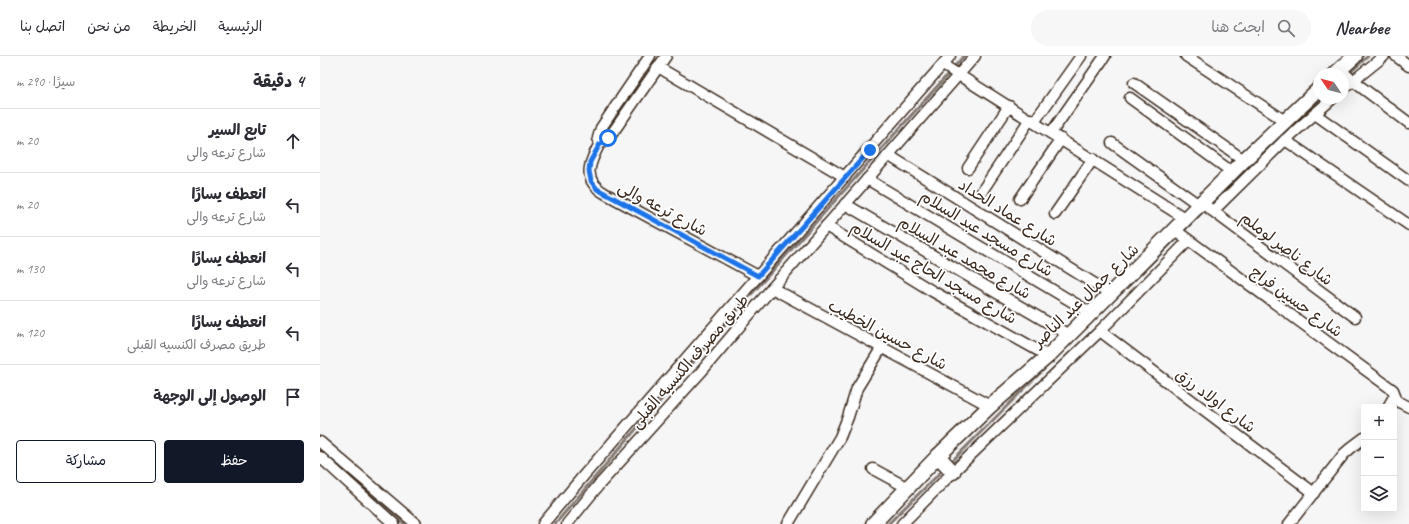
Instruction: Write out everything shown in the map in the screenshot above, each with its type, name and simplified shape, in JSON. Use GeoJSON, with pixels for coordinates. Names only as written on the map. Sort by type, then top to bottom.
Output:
{"type":"FeatureCollection","features":[{"type":"Feature","properties":{"kind":"street","name":"شارع ترعه والى"},"geometry":{"type":"LineString","coordinates":[[600,144],[598,138],[601,128],[650,56]]}},
{"type":"Feature","properties":{"kind":"street","name":"شارع ترعه والى"},"geometry":{"type":"LineString","coordinates":[[666,56],[611,135],[600,144],[590,162],[589,171],[591,181],[597,189],[758,276]]}},
{"type":"Feature","properties":{"kind":"street","name":"طريق مصرف الكنسيه القبلى"},"geometry":{"type":"LineString","coordinates":[[567,524],[598,486],[701,372],[772,288],[975,56]]}},
{"type":"Feature","properties":{"kind":"street"},"geometry":{"type":"LineString","coordinates":[[982,191],[1081,56]]}},
{"type":"Feature","properties":{"kind":"street"},"geometry":{"type":"LineString","coordinates":[[1051,133],[1105,56]]}},
{"type":"Feature","properties":{"kind":"street"},"geometry":{"type":"LineString","coordinates":[[1186,56],[1285,121]]}},
{"type":"Feature","properties":{"kind":"street"},"geometry":{"type":"LineString","coordinates":[[1348,68],[1356,56]]}},
{"type":"Feature","properties":{"kind":"street"},"geometry":{"type":"LineString","coordinates":[[1349,72],[1384,56]]}},
{"type":"Feature","properties":{"kind":"street"},"geometry":{"type":"LineString","coordinates":[[1396,56],[1409,66]]}},
{"type":"Feature","properties":{"kind":"street"},"geometry":{"type":"LineString","coordinates":[[944,60],[959,74],[1186,219]]}},
{"type":"Feature","properties":{"kind":"street","name":"طريق مصرف الكنسيه القبلى"},"geometry":{"type":"LineString","coordinates":[[543,524],[758,276],[870,150],[944,60]]}},
{"type":"Feature","properties":{"kind":"street"},"geometry":{"type":"LineString","coordinates":[[658,67],[845,178]]}},
{"type":"Feature","properties":{"kind":"street"},"geometry":{"type":"LineString","coordinates":[[1349,78],[1409,123]]}},
{"type":"Feature","properties":{"kind":"street"},"geometry":{"type":"LineString","coordinates":[[1134,83],[1244,160]]}},
{"type":"Feature","properties":{"kind":"street","name":"شارع جمال عبد الناصر"},"geometry":{"type":"LineString","coordinates":[[1205,206],[1232,172],[1313,95]]}},
{"type":"Feature","properties":{"kind":"street"},"geometry":{"type":"LineString","coordinates":[[1130,98],[1232,172]]}},
{"type":"Feature","properties":{"kind":"street","name":"شارع جمال عبد الناصر"},"geometry":{"type":"LineString","coordinates":[[873,524],[908,488],[945,464],[1100,331],[1180,235],[1186,219],[1205,206],[1326,104]]}},
{"type":"Feature","properties":{"kind":"street"},"geometry":{"type":"LineString","coordinates":[[968,168],[1009,106]]}},
{"type":"Feature","properties":{"kind":"street"},"geometry":{"type":"LineString","coordinates":[[1315,114],[1409,181]]}},
{"type":"Feature","properties":{"kind":"street"},"geometry":{"type":"LineString","coordinates":[[1020,199],[1061,139]]}},
{"type":"Feature","properties":{"kind":"street"},"geometry":{"type":"LineString","coordinates":[[1285,140],[1409,225]]}},
{"type":"Feature","properties":{"kind":"street","name":"شارع ناصر لوملم"},"geometry":{"type":"LineString","coordinates":[[1112,143],[1205,206],[1355,317]]}},
{"type":"Feature","properties":{"kind":"street","name":"شارع عماد الحداد"},"geometry":{"type":"LineString","coordinates":[[870,150],[886,157],[1111,294]]}},
{"type":"Feature","properties":{"kind":"street"},"geometry":{"type":"LineString","coordinates":[[1055,214],[1093,159]]}},
{"type":"Feature","properties":{"kind":"street","name":"شارع مسجد عبد السلام"},"geometry":{"type":"LineString","coordinates":[[867,179],[1092,313]]}},
{"type":"Feature","properties":{"kind":"street","name":"شارع محمد عبد السلام"},"geometry":{"type":"LineString","coordinates":[[846,204],[1069,335]]}},
{"type":"Feature","properties":{"kind":"street","name":"شارع مسجد الحاج عبد السلام"},"geometry":{"type":"LineString","coordinates":[[826,226],[932,291],[1048,356]]}},
{"type":"Feature","properties":{"kind":"street","name":"شارع جمال عبد الناصر"},"geometry":{"type":"LineString","coordinates":[[902,524],[945,464],[990,406],[1048,356],[1111,294],[1180,235]]}},
{"type":"Feature","properties":{"kind":"street","name":"شارع حسين فراج"},"geometry":{"type":"LineString","coordinates":[[1180,235],[1393,390],[1395,395],[1391,403]]}},
{"type":"Feature","properties":{"kind":"street","name":"شارع حسين الخطيب"},"geometry":{"type":"LineString","coordinates":[[772,288],[990,406]]}},
{"type":"Feature","properties":{"kind":"street","name":"شارع اولاد رزق"},"geometry":{"type":"LineString","coordinates":[[1100,331],[1314,493]]}},
{"type":"Feature","properties":{"kind":"street"},"geometry":{"type":"LineString","coordinates":[[788,524],[840,437],[857,388],[882,347]]}},
{"type":"Feature","properties":{"kind":"street"},"geometry":{"type":"LineString","coordinates":[[1391,403],[1409,407]]}},
{"type":"Feature","properties":{"kind":"street"},"geometry":{"type":"LineString","coordinates":[[1289,524],[1344,454],[1361,440]]}},
{"type":"Feature","properties":{"kind":"street"},"geometry":{"type":"LineString","coordinates":[[320,442],[416,524]]}},
{"type":"Feature","properties":{"kind":"street"},"geometry":{"type":"LineString","coordinates":[[320,457],[394,524]]}},
{"type":"Feature","properties":{"kind":"street"},"geometry":{"type":"LineString","coordinates":[[873,469],[908,488]]}},
{"type":"Feature","properties":{"kind":"waterway"},"geometry":{"type":"LineString","coordinates":[[953,68],[964,56]]}},
{"type":"Feature","properties":{"kind":"waterway"},"geometry":{"type":"LineString","coordinates":[[1349,73],[1368,56]]}},
{"type":"Feature","properties":{"kind":"waterway"},"geometry":{"type":"LineString","coordinates":[[555,524],[748,298],[950,72]]}},
{"type":"Feature","properties":{"kind":"waterway"},"geometry":{"type":"LineString","coordinates":[[1119,295],[1247,168],[1316,104]]}},
{"type":"Feature","properties":{"kind":"waterway"},"geometry":{"type":"LineString","coordinates":[[949,464],[1051,362]]}},
{"type":"Feature","properties":{"kind":"waterway"},"geometry":{"type":"LineString","coordinates":[[320,450],[404,524]]}},
{"type":"Feature","properties":{"kind":"waterway"},"geometry":{"type":"LineString","coordinates":[[888,524],[944,469]]}},
{"type":"Feature","properties":{"kind":"route"},"geometry":{"type":"LineString","coordinates":[[608,138],[600,144],[590,162],[589,171],[591,181],[597,189],[758,276],[870,150]]}}]}
